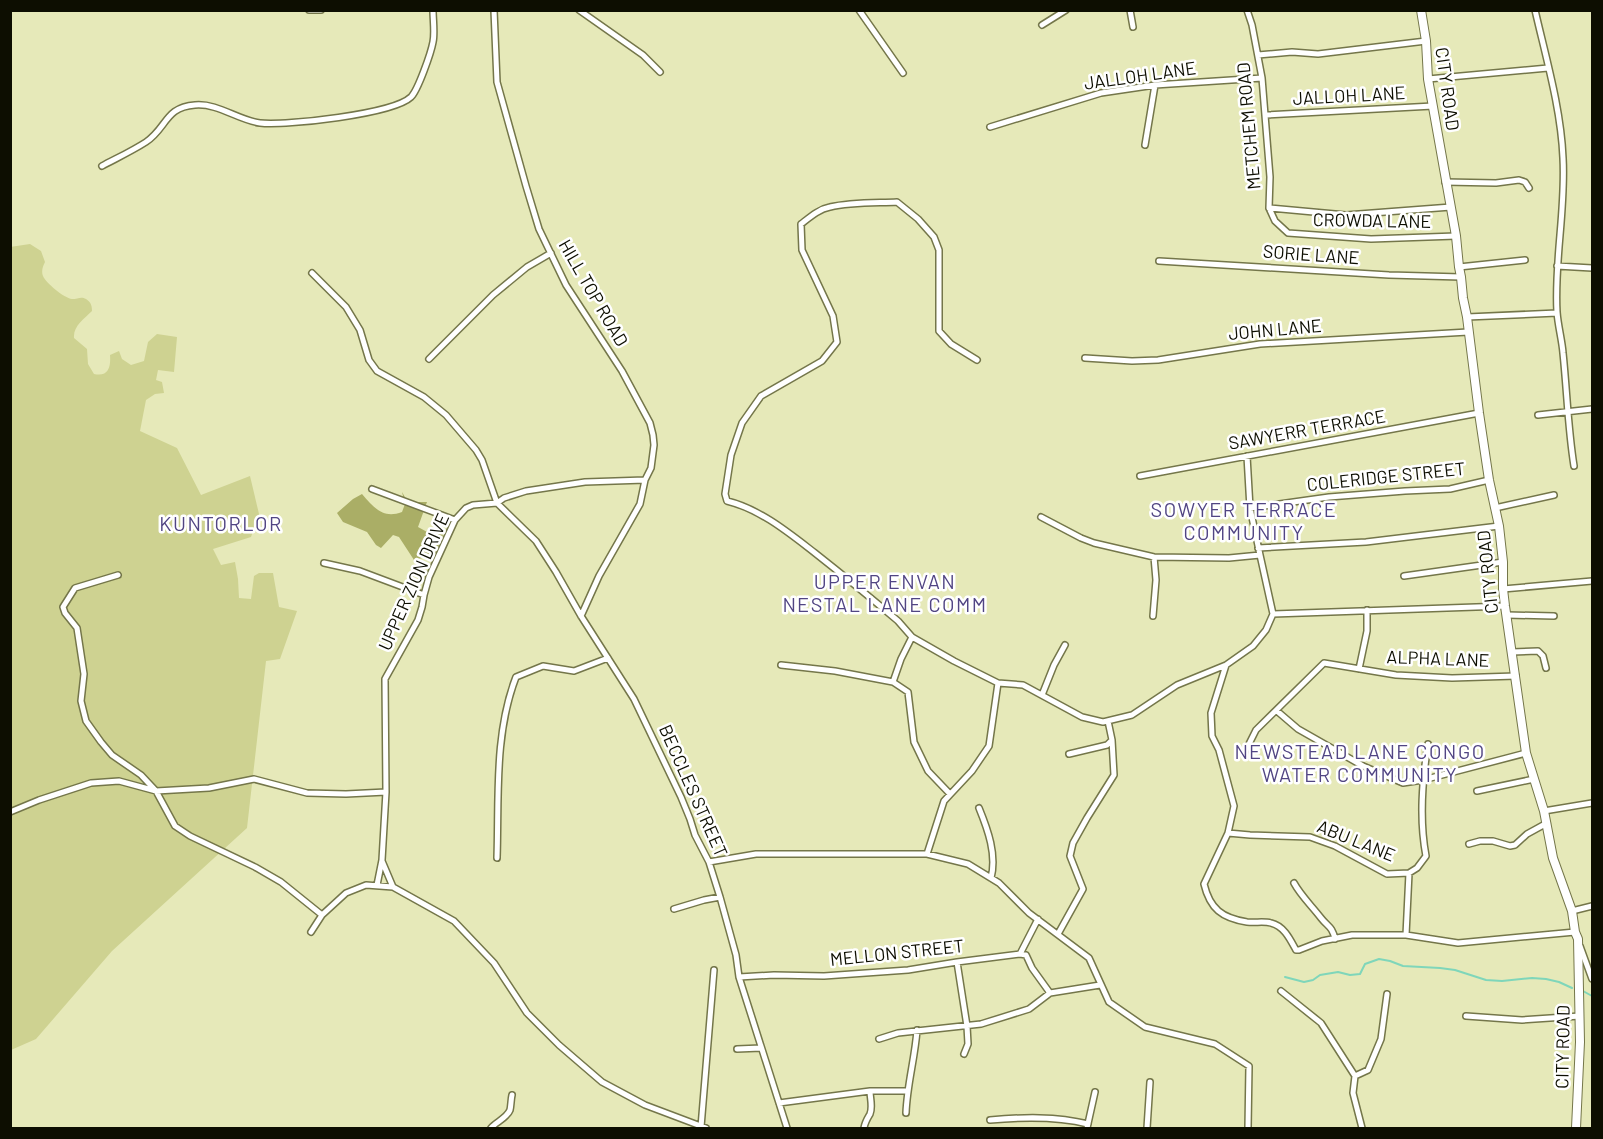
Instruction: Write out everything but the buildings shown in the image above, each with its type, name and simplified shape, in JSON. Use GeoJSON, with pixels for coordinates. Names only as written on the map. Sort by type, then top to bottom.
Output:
{"type":"FeatureCollection","features":[{"type":"Feature","properties":{"kind":"main road","name":"CITY ROAD"},"geometry":{"type":"LineString","coordinates":[[1421,10],[1428,79],[1456,236],[1479,413],[1489,480],[1499,526],[1505,606],[1527,753],[1544,811],[1553,858],[1572,912],[1576,935],[1580,1016],[1576,1128]]}},
{"type":"Feature","properties":{"kind":"street"},"geometry":{"type":"LineString","coordinates":[[309,10],[321,10]]}},
{"type":"Feature","properties":{"kind":"street"},"geometry":{"type":"LineString","coordinates":[[102,166],[147,141],[167,117],[184,107],[208,106],[250,121],[277,124],[377,111],[404,102],[416,91],[434,41],[433,10]]}},
{"type":"Feature","properties":{"kind":"street","name":"HILL TOP ROAD"},"geometry":{"type":"LineString","coordinates":[[494,10],[497,82],[539,230],[566,285],[622,371],[650,423],[654,445],[651,468],[645,480],[640,504],[599,576],[580,616]]}},
{"type":"Feature","properties":{"kind":"street"},"geometry":{"type":"LineString","coordinates":[[579,10],[643,55],[660,72]]}},
{"type":"Feature","properties":{"kind":"street"},"geometry":{"type":"LineString","coordinates":[[859,10],[903,73]]}},
{"type":"Feature","properties":{"kind":"street"},"geometry":{"type":"LineString","coordinates":[[1042,25],[1066,10]]}},
{"type":"Feature","properties":{"kind":"street"},"geometry":{"type":"LineString","coordinates":[[1130,10],[1133,27]]}},
{"type":"Feature","properties":{"kind":"street","name":"METCHEM ROAD"},"geometry":{"type":"LineString","coordinates":[[1247,10],[1262,78],[1270,177],[1269,207],[1275,221],[1288,233]]}},
{"type":"Feature","properties":{"kind":"street"},"geometry":{"type":"LineString","coordinates":[[1535,10],[1556,106],[1563,157],[1563,194],[1557,266],[1557,313],[1574,466]]}},
{"type":"Feature","properties":{"kind":"street"},"geometry":{"type":"LineString","coordinates":[[1258,55],[1292,52],[1318,54],[1425,41]]}},
{"type":"Feature","properties":{"kind":"street"},"geometry":{"type":"LineString","coordinates":[[1428,79],[1548,68]]}},
{"type":"Feature","properties":{"kind":"street","name":"JALLOH LANE"},"geometry":{"type":"LineString","coordinates":[[990,127],[1101,93],[1155,85],[1262,78]]}},
{"type":"Feature","properties":{"kind":"street"},"geometry":{"type":"LineString","coordinates":[[1145,145],[1155,85]]}},
{"type":"Feature","properties":{"kind":"street","name":"JALLOH LANE"},"geometry":{"type":"LineString","coordinates":[[1266,115],[1433,106]]}},
{"type":"Feature","properties":{"kind":"street"},"geometry":{"type":"LineString","coordinates":[[1445,182],[1496,183],[1519,180],[1525,182],[1529,188]]}},
{"type":"Feature","properties":{"kind":"street"},"geometry":{"type":"LineString","coordinates":[[977,360],[951,344],[939,331],[939,250],[933,237],[918,219],[897,202],[829,207],[817,213],[801,224],[802,250],[833,316],[837,342],[822,361],[761,396],[742,423],[731,455],[724,494],[727,501],[740,504],[768,519],[798,540],[898,621],[912,637],[998,683],[1023,685],[1082,717],[1103,722],[1131,715],[1177,685],[1226,665],[1253,646],[1266,630],[1273,614],[1250,508],[1247,456]]}},
{"type":"Feature","properties":{"kind":"street"},"geometry":{"type":"LineString","coordinates":[[1269,207],[1346,215],[1451,207]]}},
{"type":"Feature","properties":{"kind":"street","name":"CROWDA LANE"},"geometry":{"type":"LineString","coordinates":[[1288,233],[1371,239],[1456,236]]}},
{"type":"Feature","properties":{"kind":"street"},"geometry":{"type":"LineString","coordinates":[[429,359],[493,295],[527,267],[551,253]]}},
{"type":"Feature","properties":{"kind":"street"},"geometry":{"type":"LineString","coordinates":[[1459,267],[1525,260]]}},
{"type":"Feature","properties":{"kind":"street","name":"SORIE LANE"},"geometry":{"type":"LineString","coordinates":[[1159,261],[1461,278]]}},
{"type":"Feature","properties":{"kind":"street"},"geometry":{"type":"LineString","coordinates":[[1557,266],[1593,268]]}},
{"type":"Feature","properties":{"kind":"street"},"geometry":{"type":"LineString","coordinates":[[312,273],[346,307],[360,330],[369,360],[377,371],[424,397],[446,415],[476,450],[482,460],[497,503]]}},
{"type":"Feature","properties":{"kind":"street"},"geometry":{"type":"LineString","coordinates":[[1467,317],[1557,313]]}},
{"type":"Feature","properties":{"kind":"street","name":"JOHN LANE"},"geometry":{"type":"LineString","coordinates":[[1085,358],[1158,360],[1260,344],[1468,332]]}},
{"type":"Feature","properties":{"kind":"street"},"geometry":{"type":"LineString","coordinates":[[1538,415],[1593,409]]}},
{"type":"Feature","properties":{"kind":"street","name":"SAWYERR TERRACE"},"geometry":{"type":"LineString","coordinates":[[1140,476],[1479,413]]}},
{"type":"Feature","properties":{"kind":"street","name":"UPPER ZION DRIVE"},"geometry":{"type":"LineString","coordinates":[[377,885],[382,860],[386,792],[385,679],[418,620],[429,577],[455,520],[466,508],[473,505],[497,503],[504,498],[526,491],[585,482],[645,480]]}},
{"type":"Feature","properties":{"kind":"street","name":"COLERIDGE STREET"},"geometry":{"type":"LineString","coordinates":[[1250,508],[1329,497],[1450,489],[1489,480]]}},
{"type":"Feature","properties":{"kind":"street"},"geometry":{"type":"LineString","coordinates":[[372,489],[455,520]]}},
{"type":"Feature","properties":{"kind":"street"},"geometry":{"type":"LineString","coordinates":[[1495,508],[1554,495]]}},
{"type":"Feature","properties":{"kind":"street","name":"BECCLES STREET"},"geometry":{"type":"LineString","coordinates":[[497,503],[536,541],[556,572],[580,616],[634,699],[681,797],[694,835],[709,862],[736,955],[739,977],[787,1128]]}},
{"type":"Feature","properties":{"kind":"street"},"geometry":{"type":"LineString","coordinates":[[1041,517],[1088,541],[1154,557],[1229,558],[1260,555]]}},
{"type":"Feature","properties":{"kind":"street"},"geometry":{"type":"LineString","coordinates":[[1258,548],[1366,542],[1499,526]]}},
{"type":"Feature","properties":{"kind":"street"},"geometry":{"type":"LineString","coordinates":[[1153,616],[1156,580],[1154,557]]}},
{"type":"Feature","properties":{"kind":"street"},"geometry":{"type":"LineString","coordinates":[[1404,576],[1503,562]]}},
{"type":"Feature","properties":{"kind":"street"},"geometry":{"type":"LineString","coordinates":[[324,563],[360,571],[424,595]]}},
{"type":"Feature","properties":{"kind":"street"},"geometry":{"type":"LineString","coordinates":[[118,575],[75,588],[63,607],[76,628],[84,674],[81,701],[86,721],[112,755],[141,775],[156,790],[175,826],[190,836],[281,882],[322,915]]}},
{"type":"Feature","properties":{"kind":"street"},"geometry":{"type":"LineString","coordinates":[[1503,589],[1593,581]]}},
{"type":"Feature","properties":{"kind":"street"},"geometry":{"type":"LineString","coordinates":[[1273,614],[1505,606]]}},
{"type":"Feature","properties":{"kind":"street"},"geometry":{"type":"LineString","coordinates":[[1359,669],[1367,632],[1367,610]]}},
{"type":"Feature","properties":{"kind":"street"},"geometry":{"type":"LineString","coordinates":[[1507,615],[1554,616]]}},
{"type":"Feature","properties":{"kind":"street"},"geometry":{"type":"LineString","coordinates":[[893,682],[912,637]]}},
{"type":"Feature","properties":{"kind":"street"},"geometry":{"type":"LineString","coordinates":[[1042,695],[1065,645]]}},
{"type":"Feature","properties":{"kind":"street"},"geometry":{"type":"LineString","coordinates":[[1512,652],[1538,651],[1543,656],[1546,668]]}},
{"type":"Feature","properties":{"kind":"street"},"geometry":{"type":"LineString","coordinates":[[497,858],[501,735],[516,677],[543,666],[574,671],[608,658]]}},
{"type":"Feature","properties":{"kind":"street","name":"ALPHA LANE"},"geometry":{"type":"LineString","coordinates":[[1277,711],[1324,663],[1396,675],[1452,678],[1516,676]]}},
{"type":"Feature","properties":{"kind":"street"},"geometry":{"type":"LineString","coordinates":[[781,665],[835,671],[893,682],[908,692],[914,742],[928,771],[950,794]]}},
{"type":"Feature","properties":{"kind":"street"},"geometry":{"type":"LineString","coordinates":[[1226,665],[1211,713],[1212,736],[1219,750],[1234,806],[1228,833],[1204,884],[1210,904],[1220,914],[1246,922],[1272,923],[1285,931],[1296,950],[1322,941],[1352,935],[1406,935],[1458,943],[1576,935],[1593,979]]}},
{"type":"Feature","properties":{"kind":"street"},"geometry":{"type":"LineString","coordinates":[[927,854],[944,801],[972,771],[989,746],[998,683]]}},
{"type":"Feature","properties":{"kind":"street"},"geometry":{"type":"LineString","coordinates":[[1244,754],[1256,730],[1277,711],[1298,729],[1363,766],[1403,783],[1527,753]]}},
{"type":"Feature","properties":{"kind":"street"},"geometry":{"type":"LineString","coordinates":[[1058,934],[1083,889],[1070,855],[1073,843],[1114,775],[1112,740],[1108,721]]}},
{"type":"Feature","properties":{"kind":"street"},"geometry":{"type":"LineString","coordinates":[[1069,754],[1107,744],[1112,740]]}},
{"type":"Feature","properties":{"kind":"street","name":"ABU LANE"},"geometry":{"type":"LineString","coordinates":[[1228,833],[1310,837],[1335,846],[1387,874],[1409,873],[1417,868],[1426,856],[1423,836],[1422,780],[1428,744]]}},
{"type":"Feature","properties":{"kind":"street"},"geometry":{"type":"LineString","coordinates":[[10,812],[91,783],[119,781],[156,790],[209,788],[254,779],[307,793],[386,792]]}},
{"type":"Feature","properties":{"kind":"street"},"geometry":{"type":"LineString","coordinates":[[1477,790],[1534,779]]}},
{"type":"Feature","properties":{"kind":"street"},"geometry":{"type":"LineString","coordinates":[[1544,811],[1593,803]]}},
{"type":"Feature","properties":{"kind":"street"},"geometry":{"type":"LineString","coordinates":[[979,808],[991,848],[994,868],[991,878]]}},
{"type":"Feature","properties":{"kind":"street"},"geometry":{"type":"LineString","coordinates":[[1469,844],[1493,841],[1510,846],[1515,845],[1527,834],[1546,823]]}},
{"type":"Feature","properties":{"kind":"street"},"geometry":{"type":"LineString","coordinates":[[709,862],[756,854],[927,854],[968,864],[999,883],[1029,913],[1089,958],[1109,1002],[1145,1027],[1215,1044],[1249,1066],[1248,1128]]}},
{"type":"Feature","properties":{"kind":"street"},"geometry":{"type":"LineString","coordinates":[[382,860],[393,887]]}},
{"type":"Feature","properties":{"kind":"street"},"geometry":{"type":"LineString","coordinates":[[1406,935],[1409,873]]}},
{"type":"Feature","properties":{"kind":"street"},"geometry":{"type":"LineString","coordinates":[[1294,883],[1299,894],[1329,925],[1335,939]]}},
{"type":"Feature","properties":{"kind":"street"},"geometry":{"type":"LineString","coordinates":[[311,932],[322,915],[346,893],[366,885],[393,887],[454,921],[494,963],[527,1013],[559,1045],[602,1082],[645,1106],[704,1128],[714,970]]}},
{"type":"Feature","properties":{"kind":"street"},"geometry":{"type":"LineString","coordinates":[[674,909],[720,897]]}},
{"type":"Feature","properties":{"kind":"street"},"geometry":{"type":"LineString","coordinates":[[1572,912],[1593,906]]}},
{"type":"Feature","properties":{"kind":"street"},"geometry":{"type":"LineString","coordinates":[[1038,919],[1020,954],[1026,955],[1032,969],[1050,993]]}},
{"type":"Feature","properties":{"kind":"street","name":"MELLON STREET"},"geometry":{"type":"LineString","coordinates":[[739,977],[824,976],[908,970],[1020,954]]}},
{"type":"Feature","properties":{"kind":"street"},"geometry":{"type":"LineString","coordinates":[[957,962],[967,1026],[968,1044],[964,1054]]}},
{"type":"Feature","properties":{"kind":"street"},"geometry":{"type":"LineString","coordinates":[[879,1039],[917,1030],[981,1024],[1029,1009],[1050,993],[1100,985]]}},
{"type":"Feature","properties":{"kind":"street"},"geometry":{"type":"LineString","coordinates":[[1281,990],[1321,1023],[1355,1076],[1353,1093],[1362,1128]]}},
{"type":"Feature","properties":{"kind":"street"},"geometry":{"type":"LineString","coordinates":[[1355,1076],[1368,1070],[1381,1039],[1387,994]]}},
{"type":"Feature","properties":{"kind":"street"},"geometry":{"type":"LineString","coordinates":[[1466,1016],[1522,1020],[1580,1016]]}},
{"type":"Feature","properties":{"kind":"street"},"geometry":{"type":"LineString","coordinates":[[906,1113],[906,1091],[916,1051],[917,1030]]}},
{"type":"Feature","properties":{"kind":"street"},"geometry":{"type":"LineString","coordinates":[[737,1049],[761,1048]]}},
{"type":"Feature","properties":{"kind":"street"},"geometry":{"type":"LineString","coordinates":[[1147,1128],[1150,1082]]}},
{"type":"Feature","properties":{"kind":"street"},"geometry":{"type":"LineString","coordinates":[[779,1103],[870,1091],[906,1091]]}},
{"type":"Feature","properties":{"kind":"street"},"geometry":{"type":"LineString","coordinates":[[864,1128],[871,1107],[870,1091]]}},
{"type":"Feature","properties":{"kind":"street"},"geometry":{"type":"LineString","coordinates":[[990,1120],[1026,1117],[1078,1122],[1087,1126],[1095,1092]]}},
{"type":"Feature","properties":{"kind":"street"},"geometry":{"type":"LineString","coordinates":[[491,1128],[506,1116],[512,1095]]}},
{"type":"Feature","properties":{"kind":"green space"},"geometry":{"type":"Polygon","coordinates":[[[30,244],[41,251],[45,262],[42,274],[51,286],[69,298],[84,298],[91,304],[92,311],[77,326],[74,338],[87,349],[88,364],[94,374],[99,375],[108,371],[110,355],[119,351],[122,359],[131,365],[144,361],[148,342],[157,334],[177,337],[174,372],[158,370],[156,380],[162,382],[164,393],[155,394],[146,400],[140,431],[177,448],[201,495],[250,476],[259,514],[251,537],[213,549],[221,565],[235,562],[239,598],[251,599],[254,576],[259,573],[273,573],[279,607],[297,611],[280,659],[266,661],[247,828],[112,951],[36,1039],[11,1050],[10,247],[30,244]]]}},
{"type":"Feature","properties":{"kind":"green space"},"geometry":{"type":"Polygon","coordinates":[[[402,492],[406,499],[427,502],[418,527],[429,533],[441,527],[443,535],[435,555],[414,560],[399,537],[393,535],[381,548],[367,532],[343,522],[337,513],[362,494],[379,511],[389,514],[402,512],[405,504],[402,492]]]}},
{"type":"Feature","properties":{"kind":"waterway"},"geometry":{"type":"LineString","coordinates":[[1285,977],[1304,982],[1320,975],[1338,972],[1350,975],[1360,974],[1365,964],[1379,959],[1403,966],[1455,970],[1486,980],[1546,979],[1572,988]]}},
{"type":"Feature","properties":{"kind":"waterway"},"geometry":{"type":"LineString","coordinates":[[1583,991],[1592,996]]}},
{"type":"Feature","properties":{"kind":"district","name":"SOWYER TERRACE COMMUNITY"},"geometry":{"type":"Point","coordinates":[1244,522]}},
{"type":"Feature","properties":{"kind":"district","name":"KUNTORLOR"},"geometry":{"type":"Point","coordinates":[221,524]}},
{"type":"Feature","properties":{"kind":"district","name":"UPPER ENVAN NESTAL LANE COMM"},"geometry":{"type":"Point","coordinates":[885,594]}},
{"type":"Feature","properties":{"kind":"district","name":"NEWSTEAD LANE CONGO WATER COMMUNITY"},"geometry":{"type":"Point","coordinates":[1360,764]}}]}
